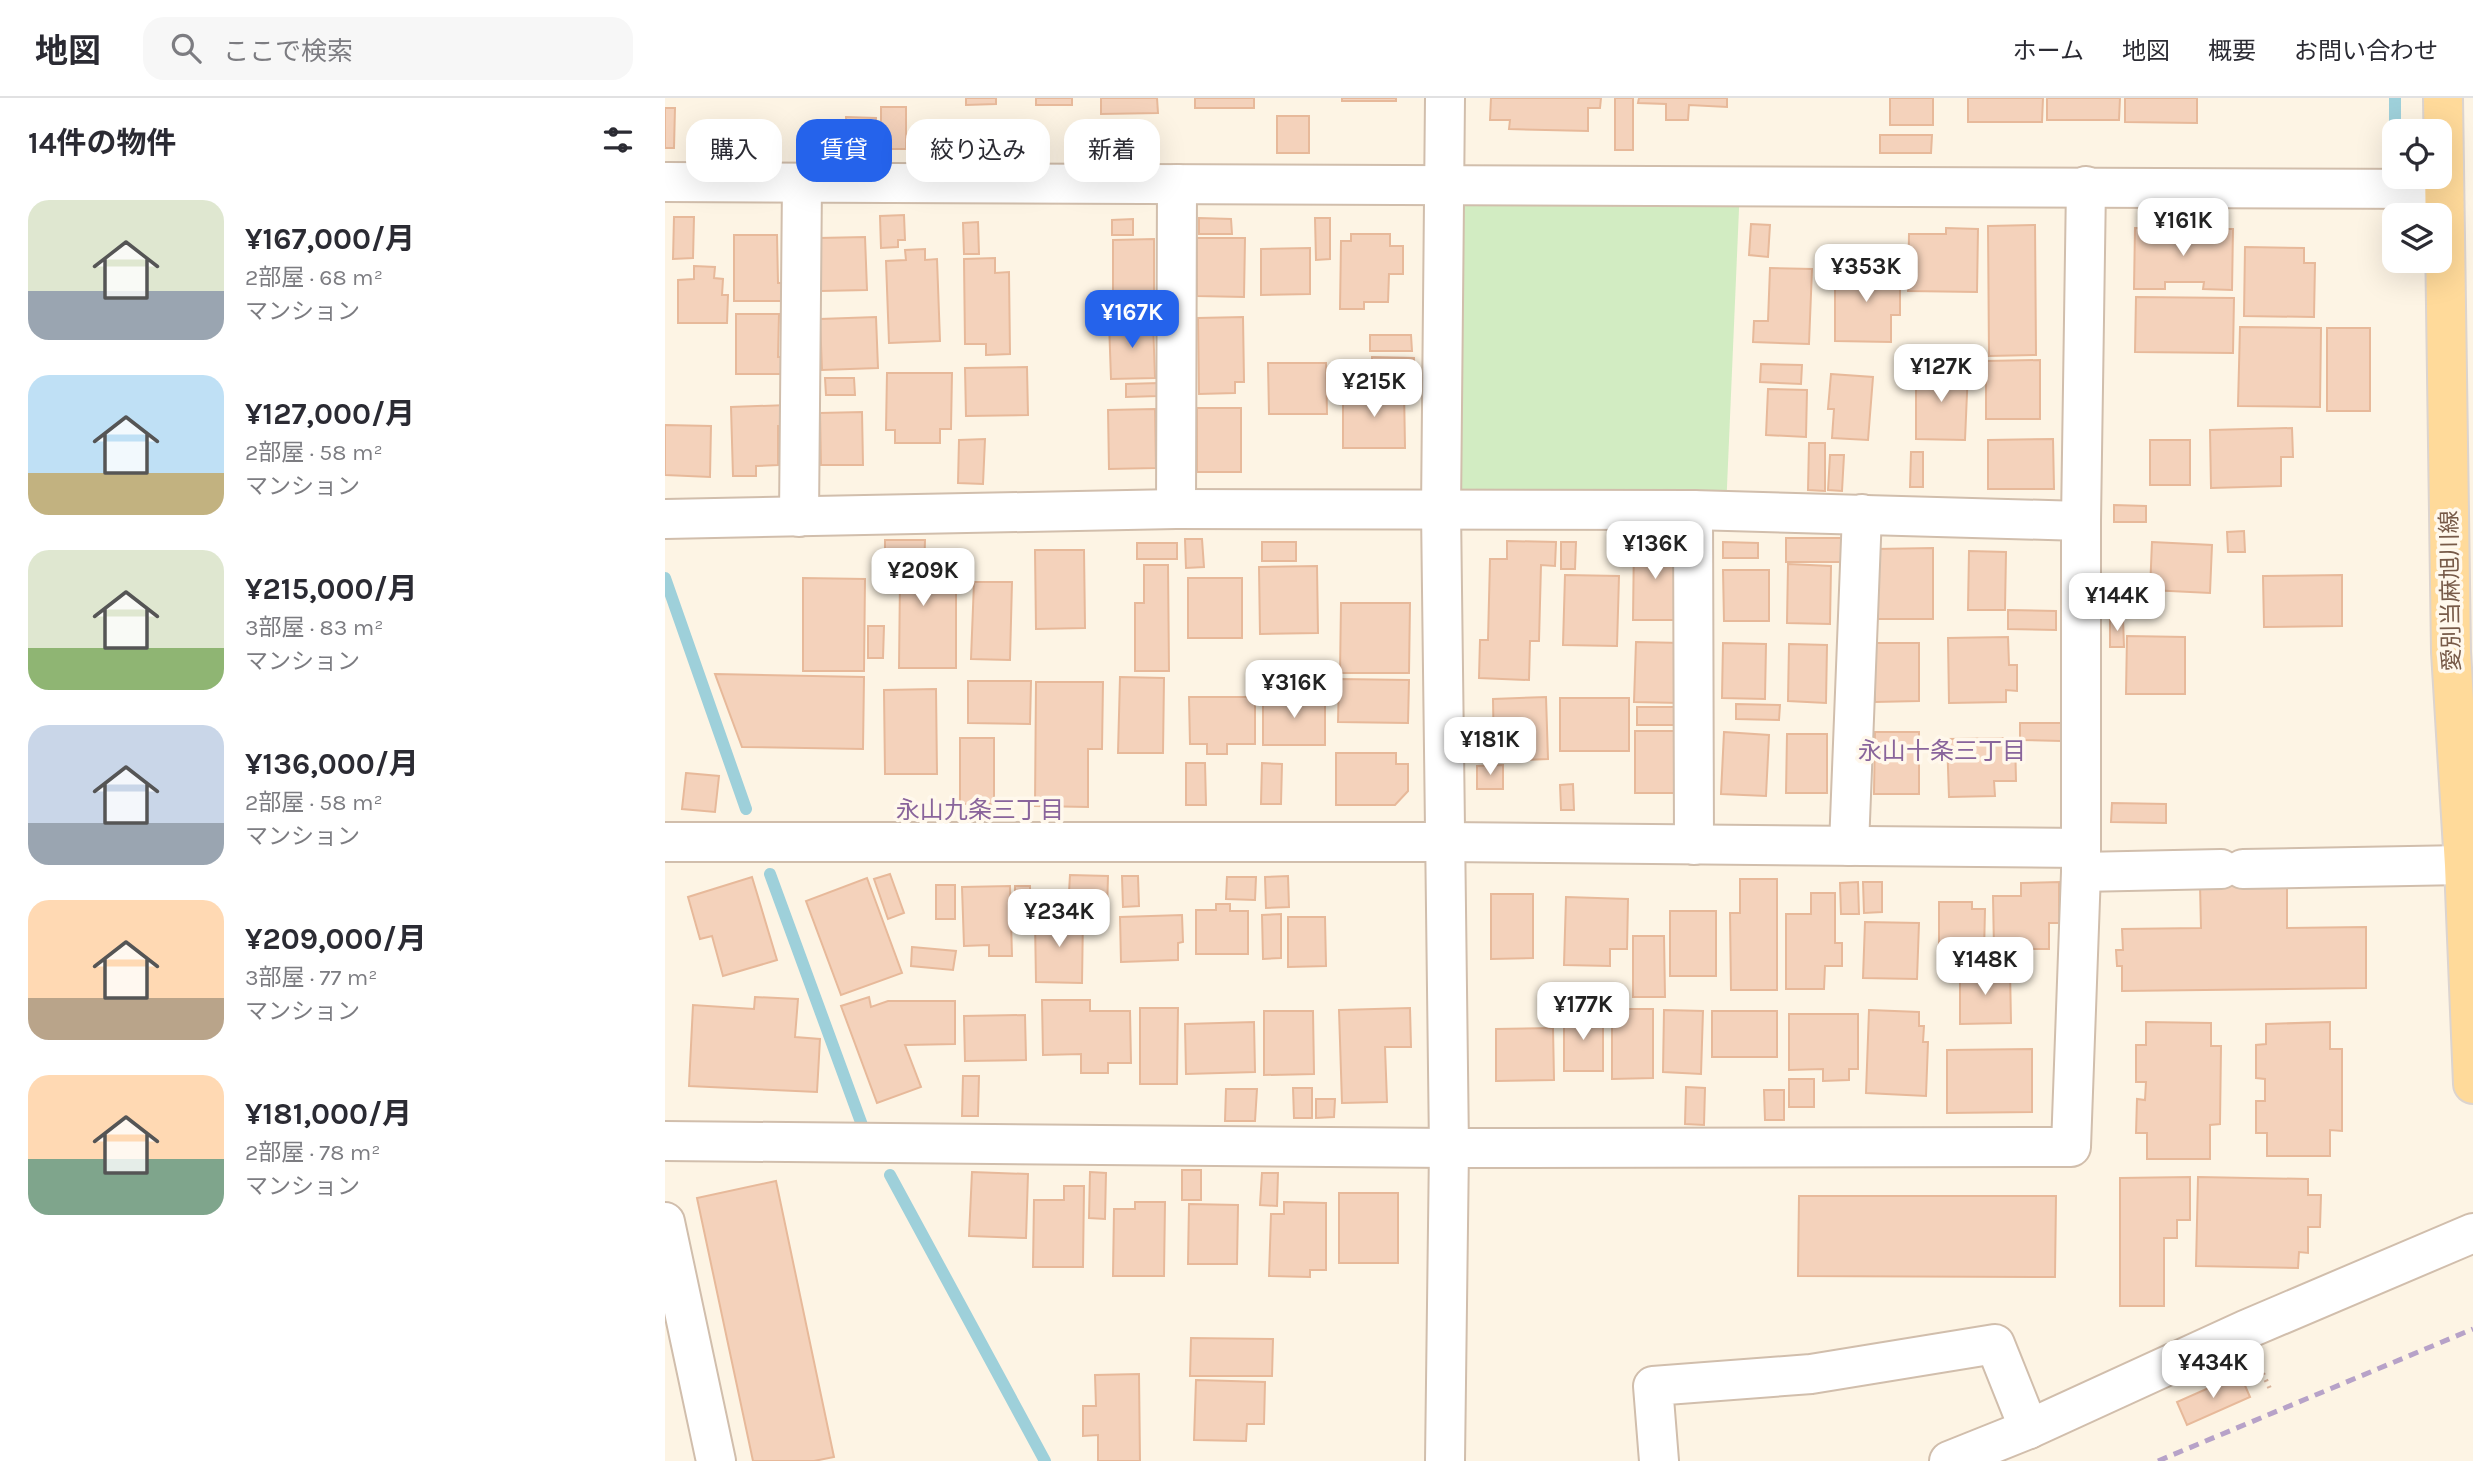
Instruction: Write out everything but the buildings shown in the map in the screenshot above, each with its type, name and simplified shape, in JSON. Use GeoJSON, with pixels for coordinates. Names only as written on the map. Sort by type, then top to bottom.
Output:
{"type":"FeatureCollection","features":[{"type":"Feature","properties":{"kind":"main road","name":"愛別当麻旭川線"},"geometry":{"type":"LineString","coordinates":[[2442,98],[2442,119]]}},
{"type":"Feature","properties":{"kind":"main road","name":"愛別当麻旭川線"},"geometry":{"type":"LineString","coordinates":[[2443,189],[2462,653],[2464,865],[2473,1084]]}},
{"type":"Feature","properties":{"kind":"street"},"geometry":{"type":"LineString","coordinates":[[1445,98],[1441,510],[1449,1148],[1445,1461]]}},
{"type":"Feature","properties":{"kind":"street"},"geometry":{"type":"LineString","coordinates":[[665,182],[796,182]]}},
{"type":"Feature","properties":{"kind":"street"},"geometry":{"type":"LineString","coordinates":[[799,517],[802,182],[2382,188]]}},
{"type":"Feature","properties":{"kind":"street"},"geometry":{"type":"LineString","coordinates":[[1176,509],[1177,184]]}},
{"type":"Feature","properties":{"kind":"street"},"geometry":{"type":"LineString","coordinates":[[665,1141],[1449,1148],[2071,1147],[2081,860],[2081,521],[2086,186]]}},
{"type":"Feature","properties":{"kind":"street"},"geometry":{"type":"LineString","coordinates":[[665,519],[1176,509],[1693,510],[2081,521]]}},
{"type":"Feature","properties":{"kind":"street"},"geometry":{"type":"LineString","coordinates":[[1693,510],[1693,845]]}},
{"type":"Feature","properties":{"kind":"street"},"geometry":{"type":"LineString","coordinates":[[1849,846],[1862,514]]}},
{"type":"Feature","properties":{"kind":"street"},"geometry":{"type":"LineString","coordinates":[[665,842],[1445,842],[1849,846],[2232,869],[2464,865]]}},
{"type":"Feature","properties":{"kind":"street"},"geometry":{"type":"LineString","coordinates":[[665,1222],[716,1461]]}},
{"type":"Feature","properties":{"kind":"street"},"geometry":{"type":"LineString","coordinates":[[1949,1461],[2029,1429],[2245,1330],[2473,1233]]}},
{"type":"Feature","properties":{"kind":"street"},"geometry":{"type":"LineString","coordinates":[[1659,1461],[1653,1386],[1811,1374],[1995,1344],[2029,1429]]}},
{"type":"Feature","properties":{"kind":"green space"},"geometry":{"type":"Polygon","coordinates":[[[1445,184],[1740,186],[1726,510],[1441,510],[1445,184]]]}},
{"type":"Feature","properties":{"kind":"waterway"},"geometry":{"type":"LineString","coordinates":[[2395,98],[2395,119]]}},
{"type":"Feature","properties":{"kind":"waterway"},"geometry":{"type":"LineString","coordinates":[[665,578],[746,809]]}},
{"type":"Feature","properties":{"kind":"waterway"},"geometry":{"type":"LineString","coordinates":[[770,874],[862,1125]]}},
{"type":"Feature","properties":{"kind":"waterway"},"geometry":{"type":"LineString","coordinates":[[890,1175],[1045,1461]]}},
{"type":"Feature","properties":{"kind":"railway"},"geometry":{"type":"LineString","coordinates":[[2158,1461],[2473,1329]]}},
{"type":"Feature","properties":{"kind":"district","name":"永山十条三丁目"},"geometry":{"type":"Point","coordinates":[1942,751]}},
{"type":"Feature","properties":{"kind":"district","name":"永山九条三丁目"},"geometry":{"type":"Point","coordinates":[980,810]}}]}
